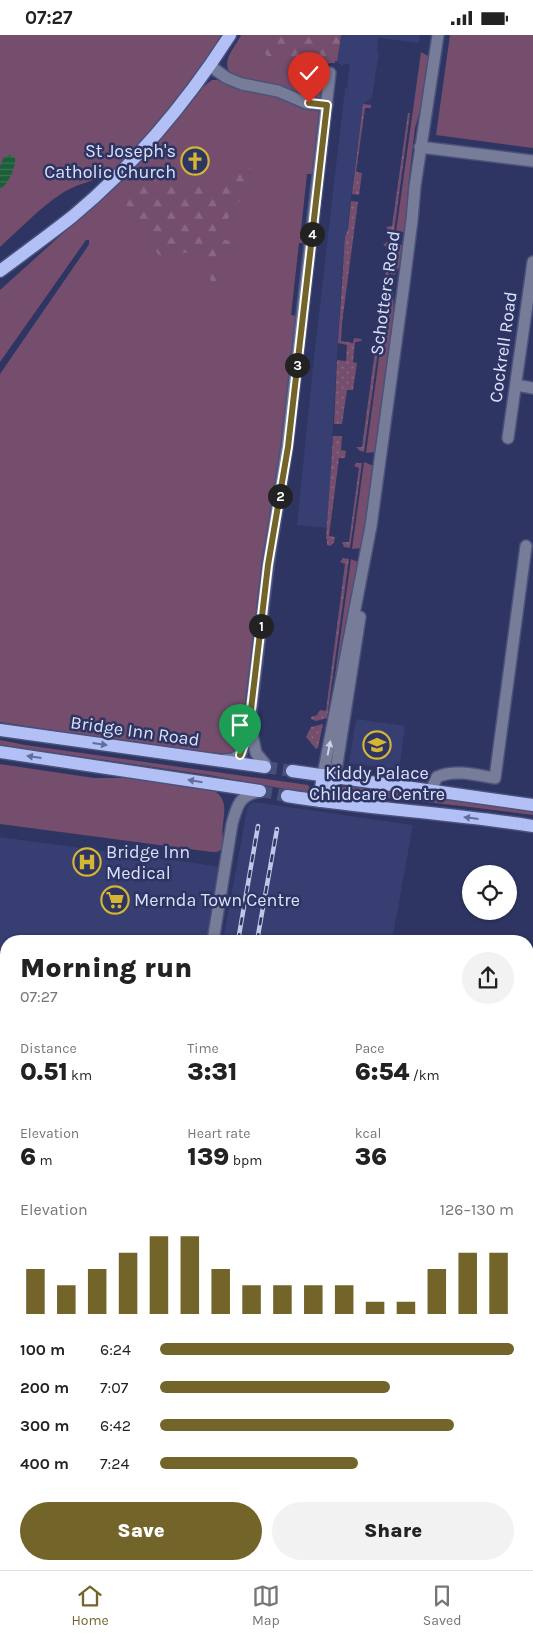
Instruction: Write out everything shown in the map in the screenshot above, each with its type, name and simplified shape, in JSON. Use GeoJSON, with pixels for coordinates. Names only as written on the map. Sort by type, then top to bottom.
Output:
{"type":"FeatureCollection","features":[{"type":"Feature","properties":{"kind":"main road"},"geometry":{"type":"LineString","coordinates":[[0,271],[74,215],[128,164],[178,109],[230,35]]}},
{"type":"Feature","properties":{"kind":"main road"},"geometry":{"type":"LineString","coordinates":[[0,281],[50,234]]}},
{"type":"Feature","properties":{"kind":"main road","name":"Bridge Inn Road"},"geometry":{"type":"LineString","coordinates":[[0,730],[217,761],[265,766]]}},
{"type":"Feature","properties":{"kind":"main road"},"geometry":{"type":"LineString","coordinates":[[0,752],[260,791]]}},
{"type":"Feature","properties":{"kind":"main road"},"geometry":{"type":"LineString","coordinates":[[292,771],[533,805]]}},
{"type":"Feature","properties":{"kind":"main road","name":"Schotters Road"},"geometry":{"type":"LineString","coordinates":[[325,801],[329,776]]}},
{"type":"Feature","properties":{"kind":"main road"},"geometry":{"type":"LineString","coordinates":[[287,796],[533,826]]}},
{"type":"Feature","properties":{"kind":"street","name":"Schotters Road"},"geometry":{"type":"LineString","coordinates":[[329,776],[362,605],[366,556],[403,291],[420,147],[438,35]]}},
{"type":"Feature","properties":{"kind":"street"},"geometry":{"type":"LineString","coordinates":[[210,66],[228,78],[242,84],[278,91],[306,103],[327,105]]}},
{"type":"Feature","properties":{"kind":"street"},"geometry":{"type":"LineString","coordinates":[[217,761],[234,759],[241,753],[250,718],[268,565],[288,447],[330,73]]}},
{"type":"Feature","properties":{"kind":"street"},"geometry":{"type":"LineString","coordinates":[[420,147],[533,161]]}},
{"type":"Feature","properties":{"kind":"street","name":"Cockrell Road"},"geometry":{"type":"LineString","coordinates":[[508,438],[533,262]]}},
{"type":"Feature","properties":{"kind":"street"},"geometry":{"type":"LineString","coordinates":[[516,385],[533,388]]}},
{"type":"Feature","properties":{"kind":"street"},"geometry":{"type":"LineString","coordinates":[[431,790],[437,777],[444,773],[455,772],[494,778],[526,547]]}},
{"type":"Feature","properties":{"kind":"street"},"geometry":{"type":"LineString","coordinates":[[250,718],[256,753],[265,766]]}},
{"type":"Feature","properties":{"kind":"street"},"geometry":{"type":"LineString","coordinates":[[224,785],[232,795],[232,824]]}},
{"type":"Feature","properties":{"kind":"street"},"geometry":{"type":"LineString","coordinates":[[214,935],[232,824],[236,810],[240,800],[246,795],[260,791]]}},
{"type":"Feature","properties":{"kind":"shaded area"},"geometry":{"type":"Polygon","coordinates":[[[341,35],[420,35],[419,43],[378,38],[377,50],[379,52],[372,98],[363,104],[342,270],[327,528],[297,525],[314,357],[345,88],[347,88],[350,65],[345,64],[342,66],[337,61],[341,35]]]}},
{"type":"Feature","properties":{"kind":"shaded area"},"geometry":{"type":"Polygon","coordinates":[[[10,155],[15,158],[14,166],[9,180],[0,189],[0,166],[4,157],[10,155]]]}},
{"type":"Feature","properties":{"kind":"shaded area","name":"Kiddy Palace Childcare Centre"},"geometry":{"type":"Polygon","coordinates":[[[356,719],[405,726],[399,770],[349,763],[356,719]]]}},
{"type":"Feature","properties":{"kind":"shaded area"},"geometry":{"type":"Polygon","coordinates":[[[254,802],[413,825],[393,935],[224,935],[247,809],[254,802]]]}},
{"type":"Feature","properties":{"kind":"shaded area","name":"Mernda Town Centre"},"geometry":{"type":"Polygon","coordinates":[[[0,837],[216,866],[220,869],[210,935],[0,935],[0,837]]]}},
{"type":"Feature","properties":{"kind":"green space"},"geometry":{"type":"Polygon","coordinates":[[[0,35],[222,35],[172,105],[121,162],[103,176],[70,189],[55,198],[38,211],[0,247],[0,35]]]}},
{"type":"Feature","properties":{"kind":"green space"},"geometry":{"type":"Polygon","coordinates":[[[241,35],[341,35],[337,61],[323,66],[319,73],[323,85],[322,98],[313,100],[232,75],[227,65],[229,55],[241,35]]]}},
{"type":"Feature","properties":{"kind":"green space"},"geometry":{"type":"Polygon","coordinates":[[[257,35],[341,35],[337,61],[323,65],[319,73],[296,68],[281,60],[267,56],[260,48],[257,35]]]}},
{"type":"Feature","properties":{"kind":"green space"},"geometry":{"type":"Polygon","coordinates":[[[450,35],[533,35],[533,148],[436,135],[450,35]]]}},
{"type":"Feature","properties":{"kind":"green space"},"geometry":{"type":"Polygon","coordinates":[[[421,52],[430,57],[425,92],[415,128],[408,187],[406,232],[396,232],[421,52]]]}},
{"type":"Feature","properties":{"kind":"green space"},"geometry":{"type":"Polygon","coordinates":[[[212,80],[271,93],[317,109],[321,114],[314,174],[307,174],[300,239],[306,240],[305,243],[299,243],[291,315],[297,316],[280,469],[264,548],[240,744],[235,754],[221,756],[0,722],[0,374],[84,252],[89,244],[89,240],[86,240],[0,362],[0,290],[122,180],[179,118],[204,86],[212,80]]]}},
{"type":"Feature","properties":{"kind":"green space"},"geometry":{"type":"Polygon","coordinates":[[[363,104],[371,105],[371,108],[365,108],[356,172],[362,173],[359,195],[352,194],[363,104]]]}},
{"type":"Feature","properties":{"kind":"green space"},"geometry":{"type":"Polygon","coordinates":[[[408,113],[410,113],[394,232],[386,227],[392,226],[408,113]]]}},
{"type":"Feature","properties":{"kind":"green space"},"geometry":{"type":"Polygon","coordinates":[[[237,165],[249,166],[254,177],[250,189],[231,211],[225,228],[223,238],[236,242],[238,247],[236,252],[226,253],[221,261],[220,265],[225,288],[222,292],[219,292],[212,283],[199,256],[185,253],[162,256],[156,252],[150,233],[129,211],[127,200],[129,193],[138,180],[146,179],[179,185],[218,187],[225,183],[237,165]]]}},
{"type":"Feature","properties":{"kind":"green space"},"geometry":{"type":"Polygon","coordinates":[[[351,201],[358,202],[341,341],[353,343],[354,338],[361,339],[362,341],[355,342],[353,362],[357,363],[353,390],[347,390],[342,424],[334,424],[337,360],[346,361],[347,345],[338,343],[345,237],[348,229],[351,201]]]}},
{"type":"Feature","properties":{"kind":"green space"},"geometry":{"type":"Polygon","coordinates":[[[387,242],[393,242],[364,452],[356,447],[362,447],[389,248],[383,245],[387,242]]]}},
{"type":"Feature","properties":{"kind":"green space"},"geometry":{"type":"Polygon","coordinates":[[[395,242],[404,246],[402,260],[395,275],[390,274],[395,242]]]}},
{"type":"Feature","properties":{"kind":"green space"},"geometry":{"type":"Polygon","coordinates":[[[388,292],[393,292],[394,315],[375,452],[366,453],[388,292]]]}},
{"type":"Feature","properties":{"kind":"green space"},"geometry":{"type":"Polygon","coordinates":[[[333,436],[342,436],[341,450],[346,451],[345,458],[339,458],[329,536],[335,537],[334,543],[330,546],[327,545],[326,539],[333,436]]]}},
{"type":"Feature","properties":{"kind":"green space"},"geometry":{"type":"Polygon","coordinates":[[[364,462],[374,466],[362,548],[352,549],[364,462]]]}},
{"type":"Feature","properties":{"kind":"green space"},"geometry":{"type":"Polygon","coordinates":[[[356,463],[362,463],[350,548],[344,547],[342,542],[349,542],[359,468],[354,466],[356,463]]]}},
{"type":"Feature","properties":{"kind":"green space"},"geometry":{"type":"Polygon","coordinates":[[[343,558],[349,559],[327,718],[316,721],[311,719],[311,717],[317,715],[320,710],[326,711],[345,564],[340,562],[343,558]]]}},
{"type":"Feature","properties":{"kind":"green space"},"geometry":{"type":"Polygon","coordinates":[[[351,559],[360,563],[325,743],[324,741],[330,712],[351,559]]]}},
{"type":"Feature","properties":{"kind":"green space"},"geometry":{"type":"Polygon","coordinates":[[[323,724],[318,748],[316,749],[306,737],[311,727],[323,724]]]}},
{"type":"Feature","properties":{"kind":"green space"},"geometry":{"type":"Polygon","coordinates":[[[0,740],[308,785],[311,790],[309,793],[306,793],[209,775],[0,745],[0,740]]]}},
{"type":"Feature","properties":{"kind":"green space"},"geometry":{"type":"Polygon","coordinates":[[[0,764],[94,778],[129,778],[214,791],[223,802],[222,830],[225,843],[224,848],[217,852],[212,852],[0,824],[0,764]]]}},
{"type":"Feature","properties":{"kind":"green space"},"geometry":{"type":"Polygon","coordinates":[[[342,787],[359,787],[518,809],[533,812],[533,815],[353,794],[343,791],[340,789],[342,787]]]}},
{"type":"Feature","properties":{"kind":"tunnel"},"geometry":{"type":"LineString","coordinates":[[265,767],[292,771]]}},
{"type":"Feature","properties":{"kind":"tunnel"},"geometry":{"type":"LineString","coordinates":[[260,791],[287,796]]}},
{"type":"Feature","properties":{"kind":"railway"},"geometry":{"type":"LineString","coordinates":[[239,935],[258,826]]}},
{"type":"Feature","properties":{"kind":"railway"},"geometry":{"type":"LineString","coordinates":[[258,935],[277,829]]}},
{"type":"Feature","properties":{"kind":"place","name":"St Joseph's Catholic Church"},"geometry":{"type":"Point","coordinates":[195,161]}},
{"type":"Feature","properties":{"kind":"place","name":"Kiddy Palace Childcare Centre"},"geometry":{"type":"Point","coordinates":[377,745]}},
{"type":"Feature","properties":{"kind":"place","name":"Bridge Inn Medical"},"geometry":{"type":"Point","coordinates":[87,862]}},
{"type":"Feature","properties":{"kind":"place","name":"Mernda Town Centre"},"geometry":{"type":"Point","coordinates":[115,900]}},
{"type":"Feature","properties":{"kind":"route"},"geometry":{"type":"LineString","coordinates":[[240,755],[246,739],[250,718],[268,565],[288,447],[327,105],[309,103]]}}]}
